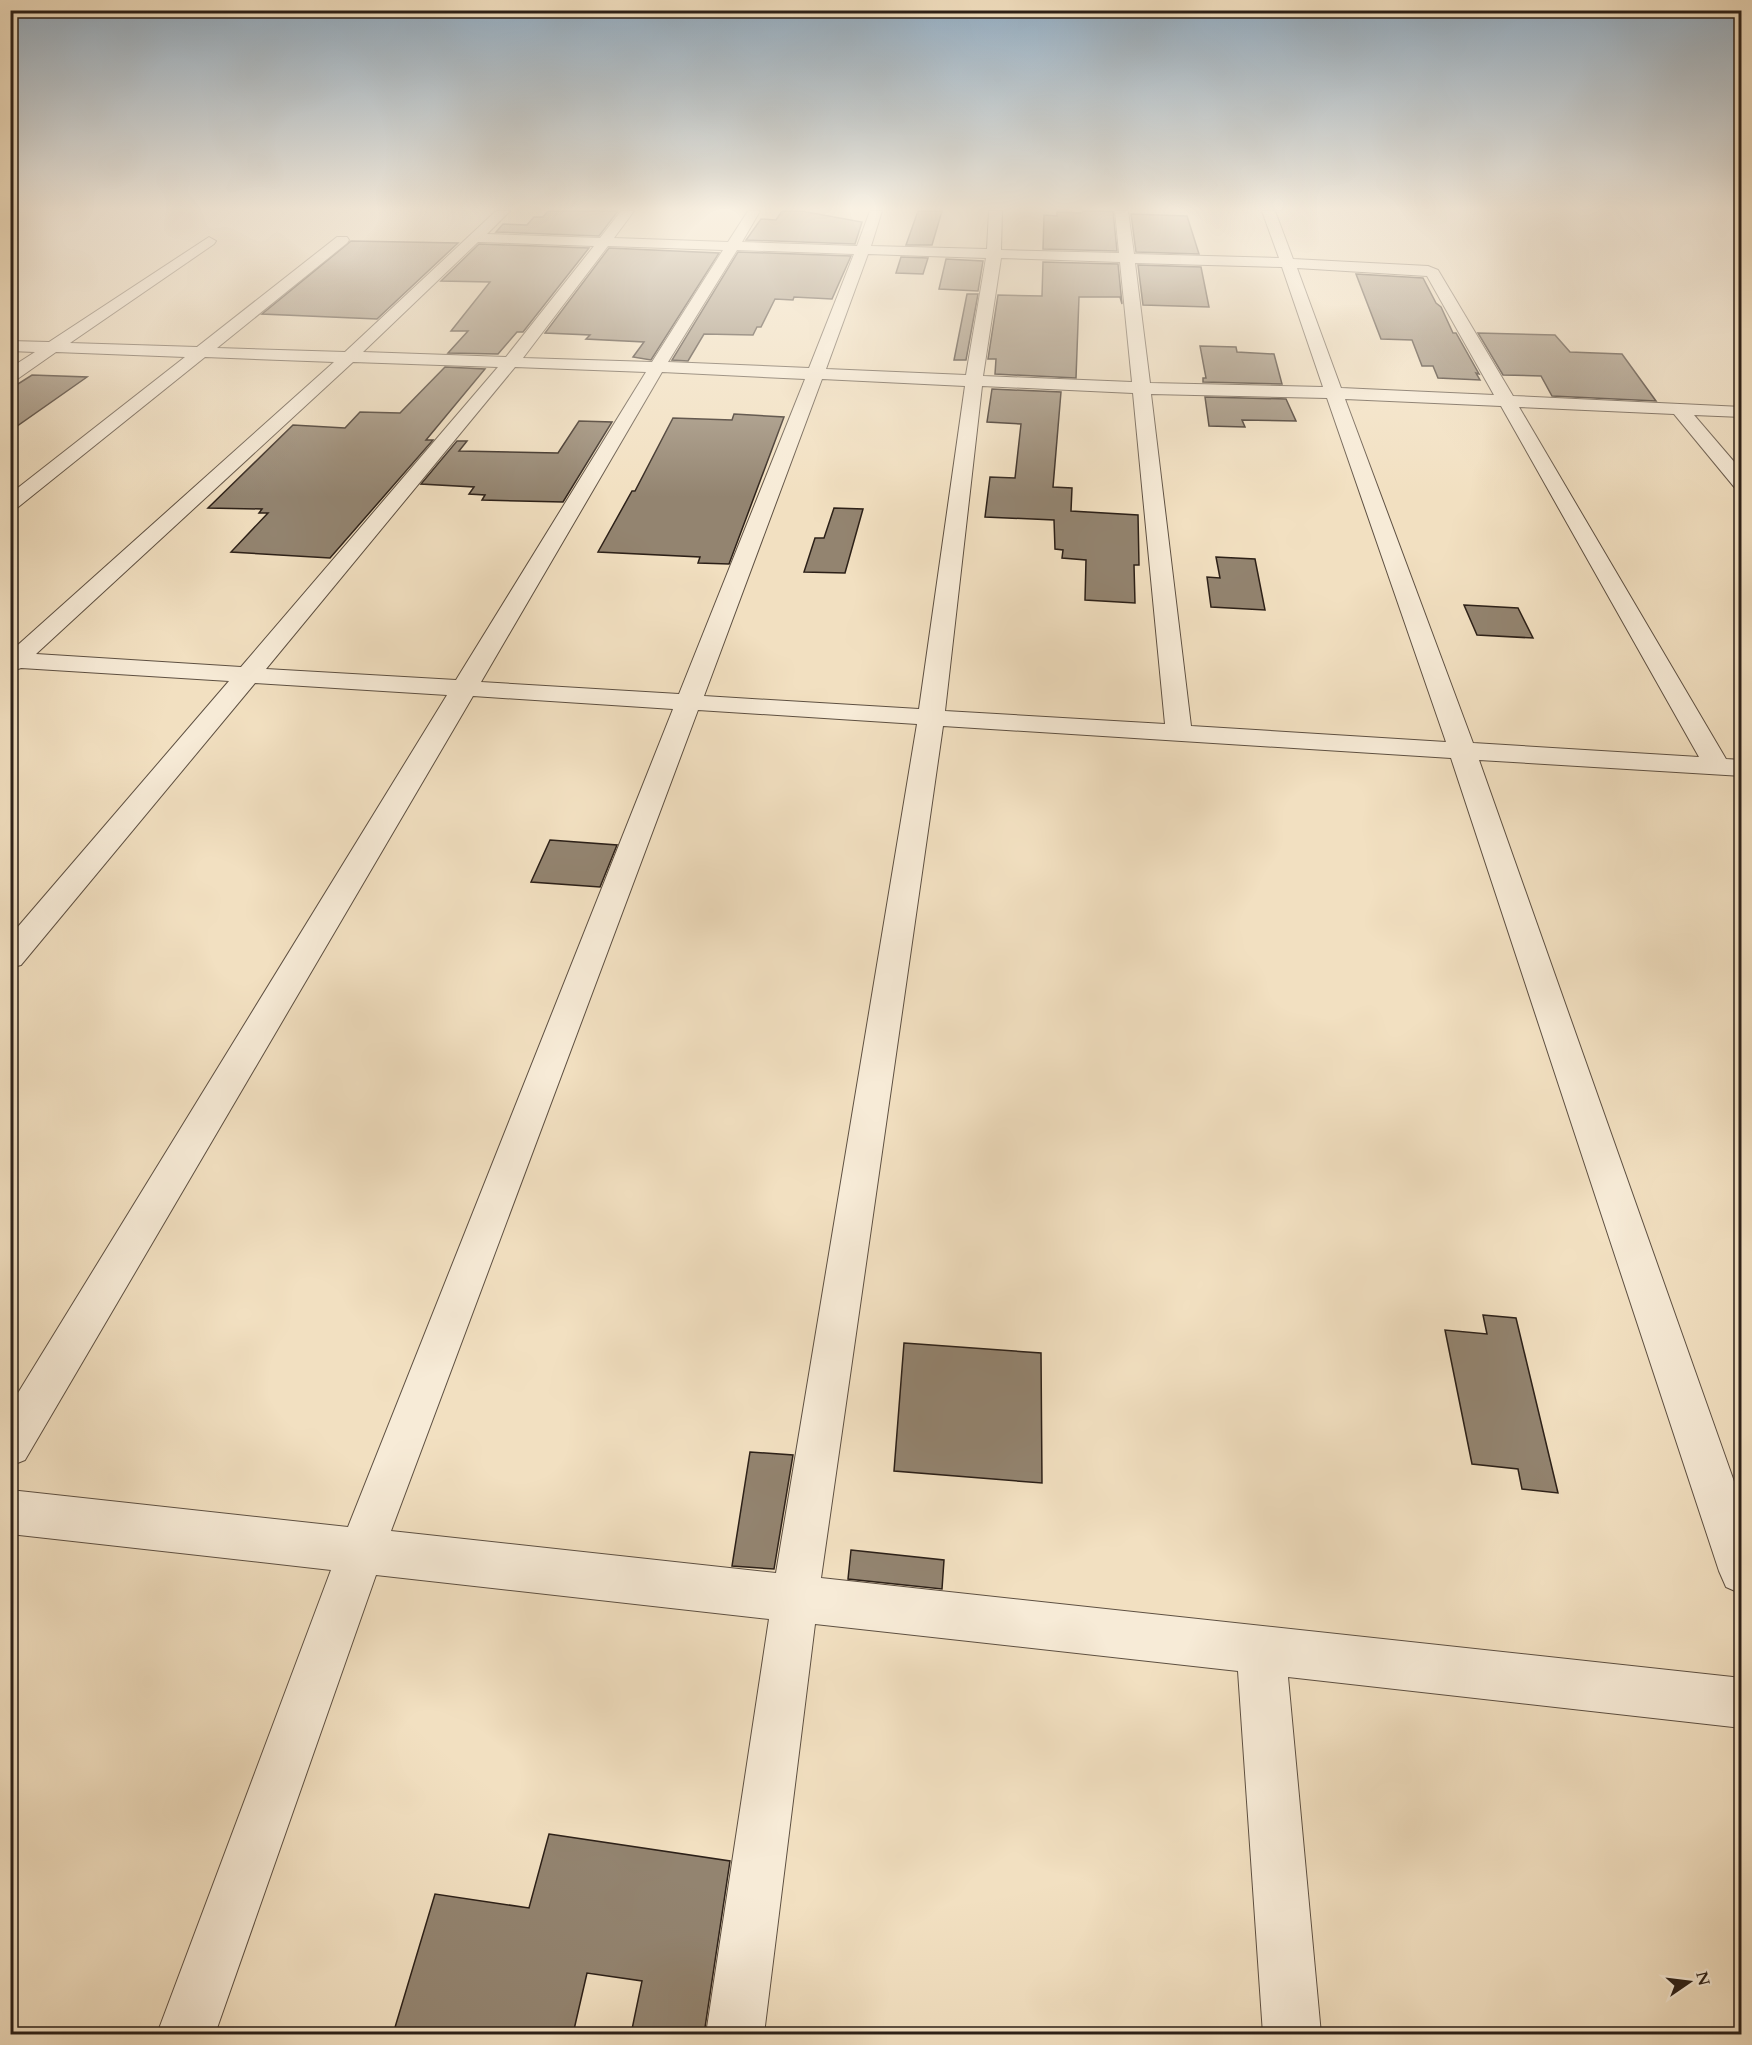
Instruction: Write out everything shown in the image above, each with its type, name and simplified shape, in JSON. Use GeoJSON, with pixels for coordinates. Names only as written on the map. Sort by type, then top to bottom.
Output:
{"type":"FeatureCollection","features":[{"type":"Feature","properties":{"kind":"street"},"geometry":{"type":"LineString","coordinates":[[10,376],[113,306]]}},
{"type":"Feature","properties":{"kind":"street"},"geometry":{"type":"LineString","coordinates":[[10,504],[258,306]]}},
{"type":"Feature","properties":{"kind":"street"},"geometry":{"type":"LineString","coordinates":[[12,662],[402,306]]}},
{"type":"Feature","properties":{"kind":"street"},"geometry":{"type":"LineString","coordinates":[[10,957],[511,362],[554,306]]}},
{"type":"Feature","properties":{"kind":"street"},"geometry":{"type":"LineString","coordinates":[[10,1446],[694,306]]}},
{"type":"Feature","properties":{"kind":"street"},"geometry":{"type":"LineString","coordinates":[[186,2034],[361,1551],[841,306]]}},
{"type":"Feature","properties":{"kind":"street"},"geometry":{"type":"LineString","coordinates":[[735,2034],[795,1599],[931,717],[974,380],[986,306]]}},
{"type":"Feature","properties":{"kind":"street"},"geometry":{"type":"LineString","coordinates":[[1133,306],[1179,733]]}},
{"type":"Feature","properties":{"kind":"street"},"geometry":{"type":"LineString","coordinates":[[1303,306],[1462,750],[1742,1571]]}},
{"type":"Feature","properties":{"kind":"street"},"geometry":{"type":"LineString","coordinates":[[1452,306],[1505,400],[1730,768]]}},
{"type":"Feature","properties":{"kind":"street"},"geometry":{"type":"LineString","coordinates":[[10,346],[657,367],[1141,388],[1505,400],[1742,412]]}},
{"type":"Feature","properties":{"kind":"street"},"geometry":{"type":"LineString","coordinates":[[1679,409],[1742,484]]}},
{"type":"Feature","properties":{"kind":"street"},"geometry":{"type":"LineString","coordinates":[[12,662],[466,688],[1730,768]]}},
{"type":"Feature","properties":{"kind":"street"},"geometry":{"type":"LineString","coordinates":[[10,1512],[1742,1703]]}},
{"type":"Feature","properties":{"kind":"street"},"geometry":{"type":"LineString","coordinates":[[1262,1650],[1292,2034]]}},
{"type":"Feature","properties":{"kind":"building"},"geometry":{"type":"Polygon","coordinates":[[[271,306],[390,306],[377,319],[262,314],[271,306]]]}},
{"type":"Feature","properties":{"kind":"building"},"geometry":{"type":"Polygon","coordinates":[[[471,306],[543,306],[523,332],[517,332],[498,354],[448,353],[468,331],[451,331],[471,306]]]}},
{"type":"Feature","properties":{"kind":"building"},"geometry":{"type":"Polygon","coordinates":[[[565,306],[685,306],[651,360],[633,357],[644,342],[586,339],[590,335],[545,333],[565,306]]]}},
{"type":"Feature","properties":{"kind":"building"},"geometry":{"type":"Polygon","coordinates":[[[705,306],[771,306],[761,327],[757,327],[753,335],[704,334],[688,361],[672,360],[705,306]]]}},
{"type":"Feature","properties":{"kind":"building"},"geometry":{"type":"Polygon","coordinates":[[[965,306],[976,306],[966,360],[954,360],[965,306]]]}},
{"type":"Feature","properties":{"kind":"building"},"geometry":{"type":"Polygon","coordinates":[[[996,306],[1079,306],[1076,378],[995,374],[996,359],[988,359],[996,306]]]}},
{"type":"Feature","properties":{"kind":"building"},"geometry":{"type":"Polygon","coordinates":[[[1368,306],[1440,306],[1453,333],[1456,333],[1479,374],[1476,373],[1480,380],[1438,378],[1433,366],[1422,366],[1412,340],[1381,339],[1368,306]]]}},
{"type":"Feature","properties":{"kind":"building"},"geometry":{"type":"Polygon","coordinates":[[[1478,333],[1555,335],[1570,352],[1622,354],[1656,401],[1552,396],[1541,376],[1503,375],[1478,333]]]}},
{"type":"Feature","properties":{"kind":"building"},"geometry":{"type":"Polygon","coordinates":[[[1200,346],[1236,347],[1237,352],[1274,354],[1282,384],[1203,382],[1203,378],[1206,378],[1200,346]]]}},
{"type":"Feature","properties":{"kind":"building"},"geometry":{"type":"Polygon","coordinates":[[[445,367],[485,369],[426,440],[433,440],[330,558],[231,552],[268,513],[259,513],[262,509],[208,508],[293,425],[345,428],[360,412],[400,413],[445,367]]]}},
{"type":"Feature","properties":{"kind":"building"},"geometry":{"type":"Polygon","coordinates":[[[32,375],[87,377],[10,431],[10,389],[32,375]]]}},
{"type":"Feature","properties":{"kind":"building"},"geometry":{"type":"Polygon","coordinates":[[[992,389],[1061,392],[1053,487],[1072,488],[1071,511],[1138,515],[1139,565],[1134,565],[1135,603],[1085,600],[1086,560],[1062,558],[1063,550],[1055,549],[1054,520],[985,517],[990,477],[1015,478],[1021,424],[987,422],[992,389]]]}},
{"type":"Feature","properties":{"kind":"building"},"geometry":{"type":"Polygon","coordinates":[[[1205,397],[1286,399],[1296,421],[1242,420],[1245,427],[1209,426],[1205,397]]]}},
{"type":"Feature","properties":{"kind":"building"},"geometry":{"type":"Polygon","coordinates":[[[734,414],[784,417],[729,564],[698,563],[700,557],[598,552],[632,491],[635,491],[673,418],[732,420],[734,414]]]}},
{"type":"Feature","properties":{"kind":"building"},"geometry":{"type":"Polygon","coordinates":[[[579,421],[612,422],[563,502],[482,500],[485,495],[469,494],[474,487],[421,484],[457,441],[467,441],[459,451],[558,453],[579,421]]]}},
{"type":"Feature","properties":{"kind":"building"},"geometry":{"type":"Polygon","coordinates":[[[834,508],[863,509],[845,573],[804,572],[815,538],[824,538],[834,508]]]}},
{"type":"Feature","properties":{"kind":"building"},"geometry":{"type":"Polygon","coordinates":[[[1216,557],[1255,559],[1265,610],[1211,607],[1207,577],[1220,578],[1216,557]]]}},
{"type":"Feature","properties":{"kind":"building"},"geometry":{"type":"Polygon","coordinates":[[[1464,605],[1518,608],[1533,638],[1477,635],[1464,605]]]}},
{"type":"Feature","properties":{"kind":"building"},"geometry":{"type":"Polygon","coordinates":[[[550,840],[617,845],[600,887],[531,882],[550,840]]]}},
{"type":"Feature","properties":{"kind":"building"},"geometry":{"type":"Polygon","coordinates":[[[1483,1315],[1516,1318],[1558,1493],[1522,1489],[1518,1469],[1472,1464],[1445,1330],[1487,1334],[1483,1315]]]}},
{"type":"Feature","properties":{"kind":"building"},"geometry":{"type":"Polygon","coordinates":[[[904,1343],[1041,1353],[1042,1483],[894,1471],[904,1343]]]}},
{"type":"Feature","properties":{"kind":"building"},"geometry":{"type":"Polygon","coordinates":[[[750,1452],[793,1455],[774,1569],[732,1566],[750,1452]]]}},
{"type":"Feature","properties":{"kind":"building"},"geometry":{"type":"Polygon","coordinates":[[[851,1550],[944,1560],[942,1589],[848,1579],[851,1550]]]}},
{"type":"Feature","properties":{"kind":"building"},"geometry":{"type":"Polygon","coordinates":[[[549,1834],[730,1861],[704,2034],[631,2034],[642,1981],[587,1973],[573,2034],[393,2034],[435,1894],[529,1908],[549,1834]]]}}]}
